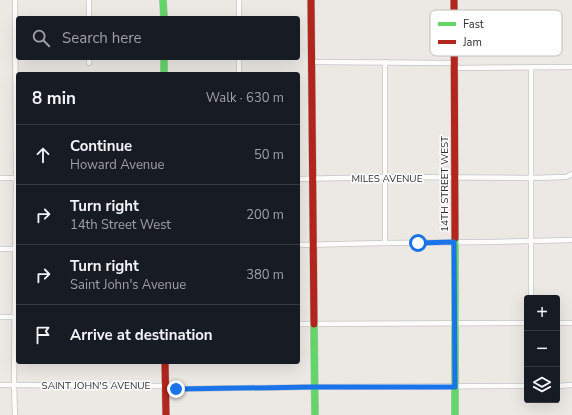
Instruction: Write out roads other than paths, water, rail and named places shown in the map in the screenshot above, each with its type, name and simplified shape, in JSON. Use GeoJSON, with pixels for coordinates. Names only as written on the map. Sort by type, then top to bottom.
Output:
{"type":"FeatureCollection","features":[{"type":"Feature","properties":{"kind":"street"},"geometry":{"type":"LineString","coordinates":[[15,0],[16,89]]}},
{"type":"Feature","properties":{"kind":"street"},"geometry":{"type":"LineString","coordinates":[[89,0],[89,16]]}},
{"type":"Feature","properties":{"kind":"street"},"geometry":{"type":"LineString","coordinates":[[163,0],[164,16]]}},
{"type":"Feature","properties":{"kind":"street"},"geometry":{"type":"LineString","coordinates":[[239,0],[239,16]]}},
{"type":"Feature","properties":{"kind":"street"},"geometry":{"type":"LineString","coordinates":[[311,0],[315,415]]}},
{"type":"Feature","properties":{"kind":"street","name":"14TH STREET WEST"},"geometry":{"type":"LineString","coordinates":[[454,56],[455,415]]}},
{"type":"Feature","properties":{"kind":"street"},"geometry":{"type":"LineString","coordinates":[[164,60],[164,72]]}},
{"type":"Feature","properties":{"kind":"street"},"geometry":{"type":"LineString","coordinates":[[239,60],[239,72]]}},
{"type":"Feature","properties":{"kind":"street"},"geometry":{"type":"LineString","coordinates":[[312,62],[385,62],[531,68],[572,67]]}},
{"type":"Feature","properties":{"kind":"street"},"geometry":{"type":"LineString","coordinates":[[385,62],[385,242]]}},
{"type":"Feature","properties":{"kind":"street"},"geometry":{"type":"LineString","coordinates":[[531,68],[531,295]]}},
{"type":"Feature","properties":{"kind":"street","name":"MILES AVENUE"},"geometry":{"type":"LineString","coordinates":[[300,179],[385,177],[531,178],[566,177],[572,174]]}},
{"type":"Feature","properties":{"kind":"street"},"geometry":{"type":"LineString","coordinates":[[0,178],[16,178]]}},
{"type":"Feature","properties":{"kind":"street"},"geometry":{"type":"LineString","coordinates":[[300,245],[385,242],[572,240]]}},
{"type":"Feature","properties":{"kind":"street"},"geometry":{"type":"LineString","coordinates":[[0,249],[16,249]]}},
{"type":"Feature","properties":{"kind":"street"},"geometry":{"type":"LineString","coordinates":[[0,317],[16,317],[14,385],[15,415]]}},
{"type":"Feature","properties":{"kind":"street"},"geometry":{"type":"LineString","coordinates":[[300,324],[524,323]]}},
{"type":"Feature","properties":{"kind":"street"},"geometry":{"type":"LineString","coordinates":[[560,323],[572,323]]}},
{"type":"Feature","properties":{"kind":"street"},"geometry":{"type":"LineString","coordinates":[[165,364],[166,415]]}},
{"type":"Feature","properties":{"kind":"street","name":"SAINT JOHN'S AVENUE"},"geometry":{"type":"LineString","coordinates":[[0,385],[165,386],[176,389],[524,386]]}},
{"type":"Feature","properties":{"kind":"street"},"geometry":{"type":"LineString","coordinates":[[560,386],[572,386]]}}]}
